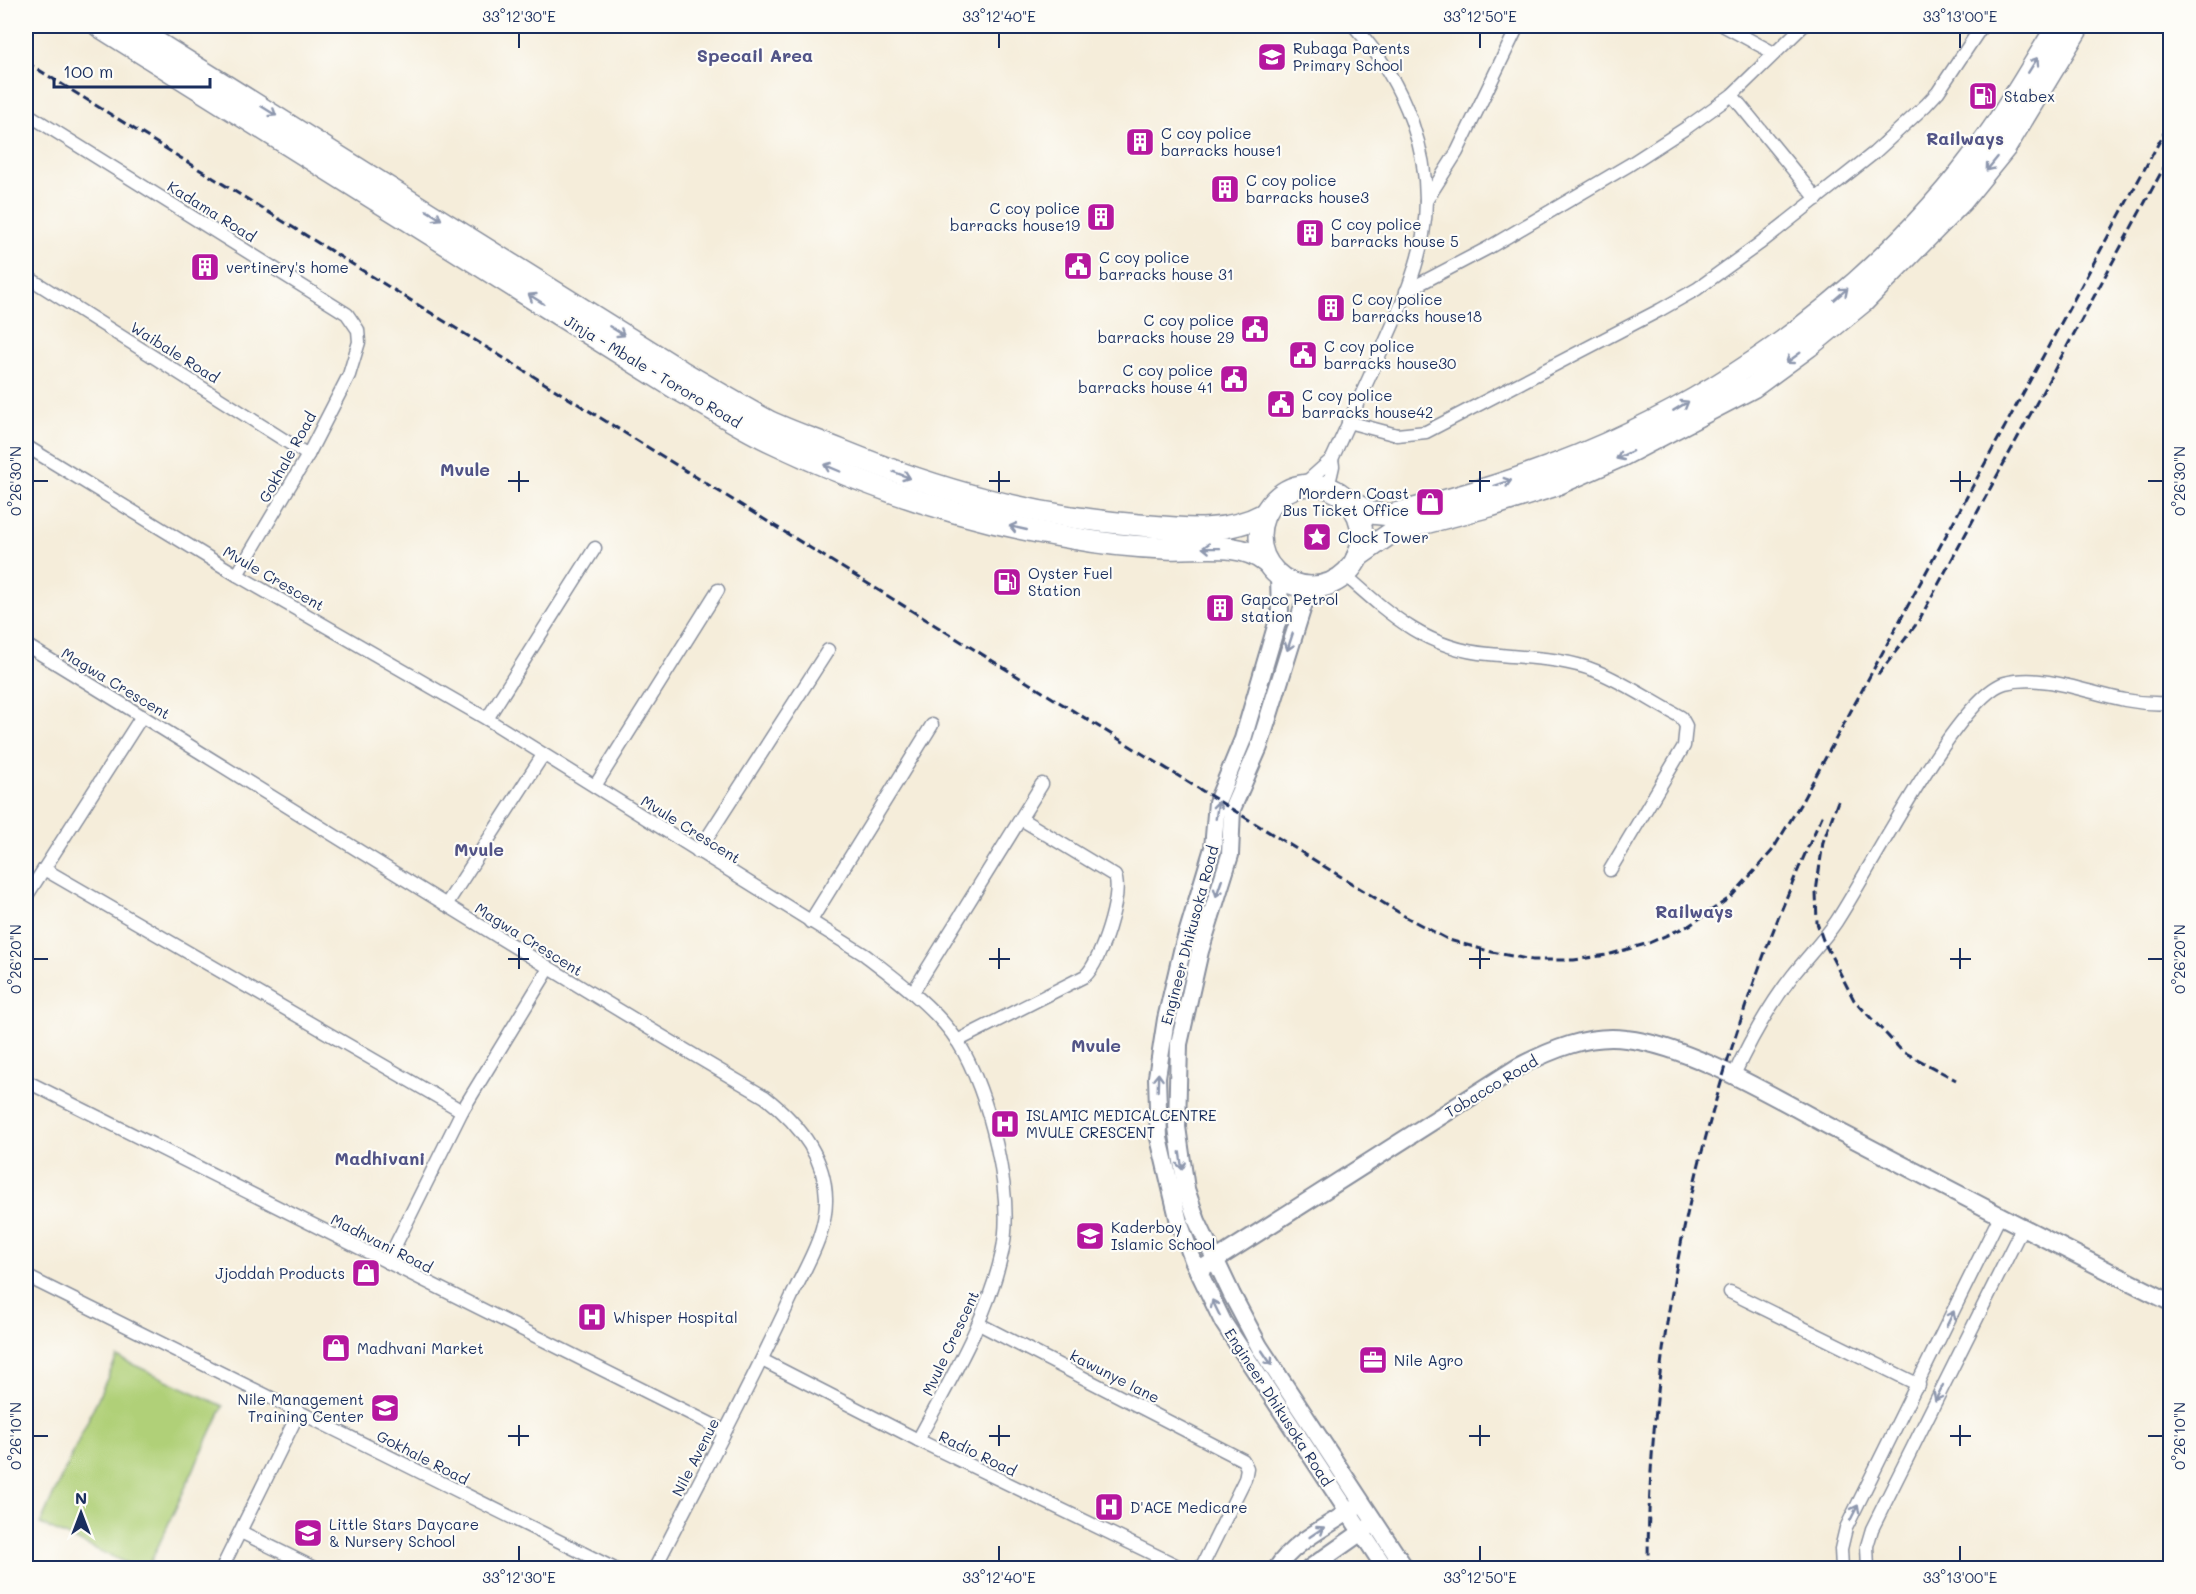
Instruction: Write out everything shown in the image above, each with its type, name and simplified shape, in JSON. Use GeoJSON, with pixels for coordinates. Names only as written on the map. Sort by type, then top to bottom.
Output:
{"type":"FeatureCollection","features":[{"type":"Feature","properties":{"kind":"highway","name":"Jinja - Mbale - Tororo Road"},"geometry":{"type":"LineString","coordinates":[[99,26],[677,389],[767,439],[898,495],[971,517],[1024,530],[1092,542],[1165,548],[1234,549],[1257,554],[1272,569]]}},
{"type":"Feature","properties":{"kind":"highway","name":"Jinja - Mbale - Tororo Road"},"geometry":{"type":"LineString","coordinates":[[130,26],[681,371],[770,421],[903,476],[958,494],[1023,510],[1089,521],[1218,528],[1229,528],[1264,514]]}},
{"type":"Feature","properties":{"kind":"highway"},"geometry":{"type":"LineString","coordinates":[[2058,26],[1988,136],[1943,193],[1894,245],[1838,297],[1737,372],[1676,410],[1630,433],[1515,480],[1391,515],[1371,513],[1328,488],[1303,485],[1287,490],[1273,500],[1264,514],[1259,530],[1260,546],[1272,569],[1293,584],[1309,587],[1334,581],[1344,574],[1357,557],[1379,539],[1394,531],[1490,506],[1553,486],[1621,456],[1753,387],[1809,346],[1864,301],[1962,201],[2005,148],[2079,26]]}},
{"type":"Feature","properties":{"kind":"highway"},"geometry":{"type":"LineString","coordinates":[[1347,500],[1360,521],[1362,533],[1357,557]]}},
{"type":"Feature","properties":{"kind":"street"},"geometry":{"type":"LineString","coordinates":[[1303,485],[1332,459],[1406,291],[1423,234],[1426,201],[1417,136],[1406,105],[1373,46],[1354,26]]}},
{"type":"Feature","properties":{"kind":"street"},"geometry":{"type":"LineString","coordinates":[[1426,201],[1457,152],[1518,26]]}},
{"type":"Feature","properties":{"kind":"street"},"geometry":{"type":"LineString","coordinates":[[1724,26],[1774,53]]}},
{"type":"Feature","properties":{"kind":"street"},"geometry":{"type":"LineString","coordinates":[[1406,291],[1488,248],[1629,165],[1732,95],[1803,26]]}},
{"type":"Feature","properties":{"kind":"street"},"geometry":{"type":"LineString","coordinates":[[1348,422],[1383,433],[1411,435],[1426,432],[1696,289],[1817,199],[1874,153],[1938,92],[1982,26]]}},
{"type":"Feature","properties":{"kind":"street"},"geometry":{"type":"LineString","coordinates":[[1732,95],[1817,199]]}},
{"type":"Feature","properties":{"kind":"street","name":"Kadama Road"},"geometry":{"type":"LineString","coordinates":[[26,112],[347,314],[357,330],[357,351]]}},
{"type":"Feature","properties":{"kind":"street","name":"Waibale Road"},"geometry":{"type":"LineString","coordinates":[[26,276],[308,455]]}},
{"type":"Feature","properties":{"kind":"street","name":"Gokhale Road"},"geometry":{"type":"LineString","coordinates":[[237,575],[308,455],[348,375],[357,351]]}},
{"type":"Feature","properties":{"kind":"street","name":"Mvule Crescent"},"geometry":{"type":"LineString","coordinates":[[26,446],[237,575],[487,719],[865,955],[913,992],[957,1041],[991,1118],[1001,1167],[1003,1251],[979,1324],[918,1440]]}},
{"type":"Feature","properties":{"kind":"street"},"geometry":{"type":"LineString","coordinates":[[1328,488],[1334,466],[1332,459]]}},
{"type":"Feature","properties":{"kind":"street"},"geometry":{"type":"LineString","coordinates":[[487,719],[595,548]]}},
{"type":"Feature","properties":{"kind":"street","name":"Engineer Dhikusoka Road"},"geometry":{"type":"LineString","coordinates":[[1272,569],[1280,613],[1244,739],[1217,802],[1213,848],[1182,951],[1158,1066],[1157,1105],[1163,1160],[1179,1222],[1198,1271],[1223,1322],[1385,1569]]}},
{"type":"Feature","properties":{"kind":"street"},"geometry":{"type":"LineString","coordinates":[[1344,574],[1406,627],[1428,638],[1471,651],[1550,658],[1597,671],[1681,717],[1686,726],[1684,746],[1610,870]]}},
{"type":"Feature","properties":{"kind":"street","name":"Engineer Dhikusoka Road"},"geometry":{"type":"LineString","coordinates":[[1309,587],[1258,747],[1232,809],[1230,855],[1200,951],[1179,1044],[1176,1102],[1181,1160],[1186,1189],[1197,1221],[1259,1346],[1405,1569]]}},
{"type":"Feature","properties":{"kind":"street"},"geometry":{"type":"LineString","coordinates":[[595,786],[718,591]]}},
{"type":"Feature","properties":{"kind":"street","name":"Magwa Crescent"},"geometry":{"type":"LineString","coordinates":[[26,645],[548,970],[765,1097],[788,1114],[808,1141],[823,1172],[826,1198],[825,1227],[762,1360]]}},
{"type":"Feature","properties":{"kind":"street"},"geometry":{"type":"LineString","coordinates":[[698,852],[828,650]]}},
{"type":"Feature","properties":{"kind":"street"},"geometry":{"type":"LineString","coordinates":[[1733,1077],[1745,1051],[1791,977],[1836,922],[1933,764],[1974,703],[1987,692],[2004,683],[2026,681],[2052,683],[2128,701],[2170,703]]}},
{"type":"Feature","properties":{"kind":"street"},"geometry":{"type":"LineString","coordinates":[[26,897],[142,716]]}},
{"type":"Feature","properties":{"kind":"street"},"geometry":{"type":"LineString","coordinates":[[810,922],[932,725]]}},
{"type":"Feature","properties":{"kind":"street"},"geometry":{"type":"LineString","coordinates":[[446,905],[543,755]]}},
{"type":"Feature","properties":{"kind":"street"},"geometry":{"type":"LineString","coordinates":[[913,992],[1042,784]]}},
{"type":"Feature","properties":{"kind":"street"},"geometry":{"type":"LineString","coordinates":[[957,1041],[1085,976],[1093,968],[1107,930],[1116,897],[1115,876],[1021,819]]}},
{"type":"Feature","properties":{"kind":"street"},"geometry":{"type":"LineString","coordinates":[[44,869],[462,1111]]}},
{"type":"Feature","properties":{"kind":"street"},"geometry":{"type":"LineString","coordinates":[[387,1262],[462,1111],[548,970]]}},
{"type":"Feature","properties":{"kind":"street","name":"Tobacco Road"},"geometry":{"type":"LineString","coordinates":[[1198,1271],[1215,1258],[1518,1067],[1576,1042],[1625,1038],[1651,1043],[1686,1055],[1733,1077],[2022,1228],[2170,1302]]}},
{"type":"Feature","properties":{"kind":"street","name":"Madhvani Road"},"geometry":{"type":"LineString","coordinates":[[26,1081],[725,1431]]}},
{"type":"Feature","properties":{"kind":"street"},"geometry":{"type":"LineString","coordinates":[[1842,1569],[1841,1549],[1846,1528],[1919,1385],[2000,1216]]}},
{"type":"Feature","properties":{"kind":"street"},"geometry":{"type":"LineString","coordinates":[[1868,1569],[1868,1546],[1872,1529],[2022,1228]]}},
{"type":"Feature","properties":{"kind":"street","name":"Gokhale Road"},"geometry":{"type":"LineString","coordinates":[[26,1275],[613,1569]]}},
{"type":"Feature","properties":{"kind":"street"},"geometry":{"type":"LineString","coordinates":[[1730,1292],[1919,1385]]}},
{"type":"Feature","properties":{"kind":"street","name":"kawunye lane"},"geometry":{"type":"LineString","coordinates":[[979,1324],[1238,1455],[1247,1468],[1245,1479],[1201,1569]]}},
{"type":"Feature","properties":{"kind":"street"},"geometry":{"type":"LineString","coordinates":[[1936,1348],[1955,1359]]}},
{"type":"Feature","properties":{"kind":"street","name":"Nile Avenue"},"geometry":{"type":"LineString","coordinates":[[654,1569],[762,1360]]}},
{"type":"Feature","properties":{"kind":"street","name":"Radio Road"},"geometry":{"type":"LineString","coordinates":[[762,1360],[918,1440],[1182,1569]]}},
{"type":"Feature","properties":{"kind":"street"},"geometry":{"type":"LineString","coordinates":[[222,1569],[299,1412]]}},
{"type":"Feature","properties":{"kind":"street"},"geometry":{"type":"LineString","coordinates":[[1901,1419],[1922,1429]]}},
{"type":"Feature","properties":{"kind":"street"},"geometry":{"type":"LineString","coordinates":[[1277,1569],[1287,1552],[1363,1502]]}},
{"type":"Feature","properties":{"kind":"street"},"geometry":{"type":"LineString","coordinates":[[1310,1569],[1362,1533],[1375,1521]]}},
{"type":"Feature","properties":{"kind":"street"},"geometry":{"type":"LineString","coordinates":[[241,1532],[314,1569]]}},
{"type":"Feature","properties":{"kind":"green space"},"geometry":{"type":"Polygon","coordinates":[[[117,1357],[223,1406],[148,1568],[137,1568],[40,1524],[117,1357]]]}},
{"type":"Feature","properties":{"kind":"railway"},"geometry":{"type":"LineString","coordinates":[[26,62],[1406,917],[1449,940],[1532,960],[1574,960],[1607,955],[1649,943],[1690,925],[1731,897],[1772,851],[1801,803],[2170,122]]}},
{"type":"Feature","properties":{"kind":"railway"},"geometry":{"type":"LineString","coordinates":[[1878,675],[1918,622],[2170,156]]}},
{"type":"Feature","properties":{"kind":"railway"},"geometry":{"type":"LineString","coordinates":[[1838,801],[1823,842],[1816,892],[1817,923],[1823,940],[1854,1000],[1902,1051],[1956,1080]]}},
{"type":"Feature","properties":{"kind":"railway"},"geometry":{"type":"LineString","coordinates":[[1648,1568],[1651,1471],[1660,1373],[1675,1277],[1695,1181],[1720,1086],[1750,993],[1785,902],[1824,812]]}},
{"type":"Feature","properties":{"kind":"place","name":"Rubaga Parents Primary School"},"geometry":{"type":"Point","coordinates":[1272,57]}},
{"type":"Feature","properties":{"kind":"place","name":"Stabex"},"geometry":{"type":"Point","coordinates":[1983,96]}},
{"type":"Feature","properties":{"kind":"place","name":"C coy police barracks house1"},"geometry":{"type":"Point","coordinates":[1140,142]}},
{"type":"Feature","properties":{"kind":"place","name":"C coy police barracks house3"},"geometry":{"type":"Point","coordinates":[1225,189]}},
{"type":"Feature","properties":{"kind":"place","name":"C coy police barracks house19"},"geometry":{"type":"Point","coordinates":[1101,217]}},
{"type":"Feature","properties":{"kind":"place","name":"C coy police barracks house 5"},"geometry":{"type":"Point","coordinates":[1310,233]}},
{"type":"Feature","properties":{"kind":"place","name":"C coy police barracks house 31"},"geometry":{"type":"Point","coordinates":[1078,266]}},
{"type":"Feature","properties":{"kind":"place","name":"vertinery's home"},"geometry":{"type":"Point","coordinates":[205,267]}},
{"type":"Feature","properties":{"kind":"place","name":"C coy police barracks house18"},"geometry":{"type":"Point","coordinates":[1331,308]}},
{"type":"Feature","properties":{"kind":"place","name":"C coy police barracks house 29"},"geometry":{"type":"Point","coordinates":[1255,329]}},
{"type":"Feature","properties":{"kind":"place","name":"C coy police barracks house30"},"geometry":{"type":"Point","coordinates":[1303,355]}},
{"type":"Feature","properties":{"kind":"place","name":"C coy police barracks house 41"},"geometry":{"type":"Point","coordinates":[1234,379]}},
{"type":"Feature","properties":{"kind":"place","name":"C coy police barracks house42"},"geometry":{"type":"Point","coordinates":[1281,404]}},
{"type":"Feature","properties":{"kind":"place","name":"Mordern Coast Bus Ticket Office"},"geometry":{"type":"Point","coordinates":[1430,502]}},
{"type":"Feature","properties":{"kind":"place","name":"Clock Tower"},"geometry":{"type":"Point","coordinates":[1317,537]}},
{"type":"Feature","properties":{"kind":"place","name":"Oyster Fuel Station"},"geometry":{"type":"Point","coordinates":[1007,582]}},
{"type":"Feature","properties":{"kind":"place","name":"Gapco Petrol station"},"geometry":{"type":"Point","coordinates":[1220,608]}},
{"type":"Feature","properties":{"kind":"place","name":"ISLAMIC MEDICALCENTRE MVULE CRESCENT"},"geometry":{"type":"Point","coordinates":[1005,1124]}},
{"type":"Feature","properties":{"kind":"place","name":"Kaderboy Islamic School"},"geometry":{"type":"Point","coordinates":[1090,1236]}},
{"type":"Feature","properties":{"kind":"place","name":"Jjoddah Products"},"geometry":{"type":"Point","coordinates":[366,1273]}},
{"type":"Feature","properties":{"kind":"place","name":"Whisper Hospital"},"geometry":{"type":"Point","coordinates":[592,1317]}},
{"type":"Feature","properties":{"kind":"place","name":"Madhvani Market"},"geometry":{"type":"Point","coordinates":[336,1348]}},
{"type":"Feature","properties":{"kind":"place","name":"Nile Agro"},"geometry":{"type":"Point","coordinates":[1373,1360]}},
{"type":"Feature","properties":{"kind":"place","name":"Nile Management Training Center"},"geometry":{"type":"Point","coordinates":[385,1408]}},
{"type":"Feature","properties":{"kind":"place","name":"D'ACE Medicare"},"geometry":{"type":"Point","coordinates":[1109,1507]}},
{"type":"Feature","properties":{"kind":"place","name":"Little Stars Daycare & Nursery School"},"geometry":{"type":"Point","coordinates":[308,1533]}},
{"type":"Feature","properties":{"kind":"district","name":"Specail Area"},"geometry":{"type":"Point","coordinates":[755,55]}},
{"type":"Feature","properties":{"kind":"district","name":"Railways"},"geometry":{"type":"Point","coordinates":[1965,138]}},
{"type":"Feature","properties":{"kind":"district","name":"Mvule"},"geometry":{"type":"Point","coordinates":[465,469]}},
{"type":"Feature","properties":{"kind":"district","name":"Mvule"},"geometry":{"type":"Point","coordinates":[479,849]}},
{"type":"Feature","properties":{"kind":"district","name":"Railways"},"geometry":{"type":"Point","coordinates":[1694,911]}},
{"type":"Feature","properties":{"kind":"district","name":"Mvule"},"geometry":{"type":"Point","coordinates":[1096,1045]}},
{"type":"Feature","properties":{"kind":"district","name":"Madhivani"},"geometry":{"type":"Point","coordinates":[380,1158]}}]}
